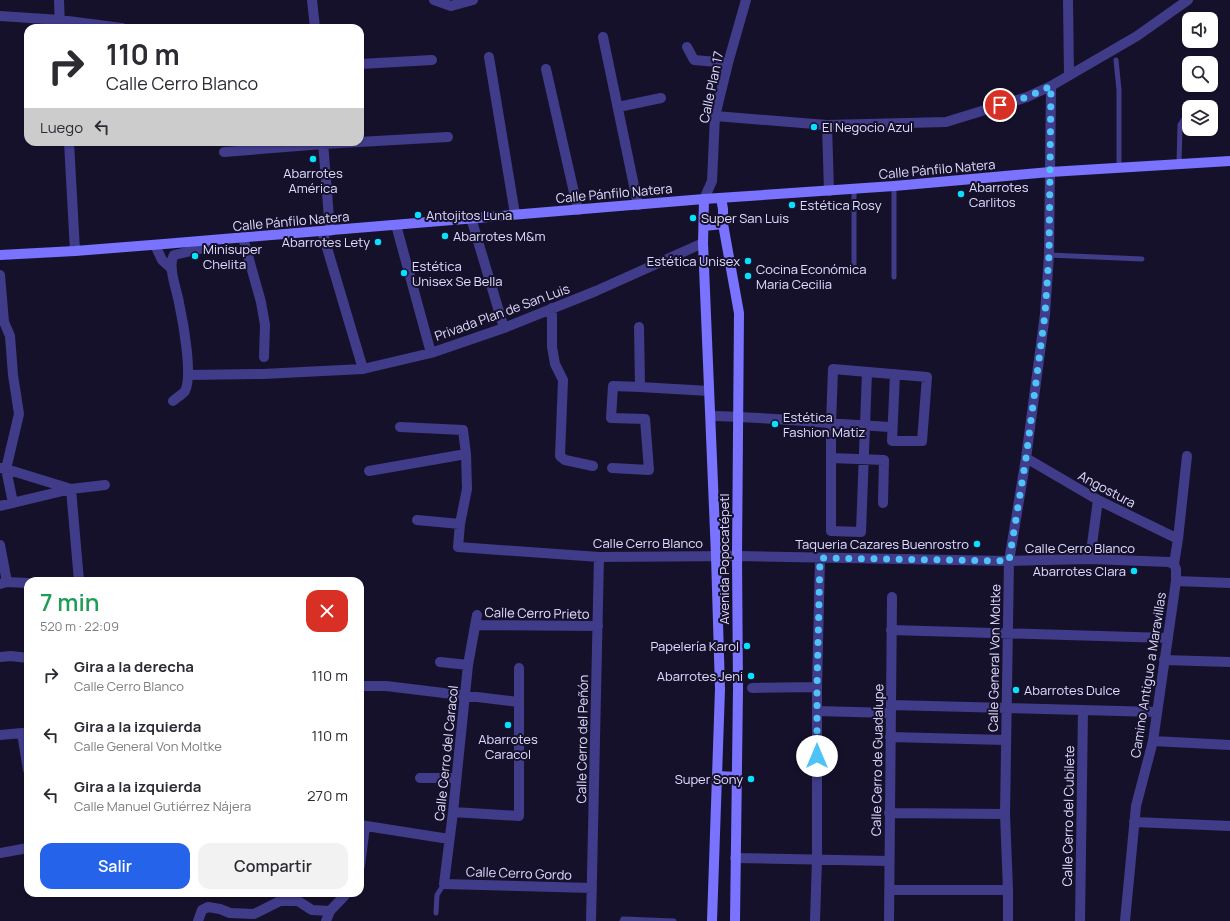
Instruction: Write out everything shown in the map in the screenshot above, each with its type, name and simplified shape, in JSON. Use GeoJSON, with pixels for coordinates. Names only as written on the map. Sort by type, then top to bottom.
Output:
{"type":"FeatureCollection","features":[{"type":"Feature","properties":{"kind":"street"},"geometry":{"type":"LineString","coordinates":[[0,16],[60,24],[58,0]]}},
{"type":"Feature","properties":{"kind":"street"},"geometry":{"type":"LineString","coordinates":[[312,0],[315,24]]}},
{"type":"Feature","properties":{"kind":"street"},"geometry":{"type":"LineString","coordinates":[[434,0],[451,6],[473,0]]}},
{"type":"Feature","properties":{"kind":"street","name":"Calle Plan 17"},"geometry":{"type":"LineString","coordinates":[[704,199],[712,181],[715,116],[746,0]]}},
{"type":"Feature","properties":{"kind":"street"},"geometry":{"type":"LineString","coordinates":[[1068,0],[1069,75]]}},
{"type":"Feature","properties":{"kind":"street"},"geometry":{"type":"LineString","coordinates":[[715,116],[827,125],[946,122],[1027,97],[1051,86],[1137,36],[1188,0]]}},
{"type":"Feature","properties":{"kind":"street"},"geometry":{"type":"LineString","coordinates":[[603,37],[638,205]]}},
{"type":"Feature","properties":{"kind":"street"},"geometry":{"type":"LineString","coordinates":[[687,47],[694,60],[728,63]]}},
{"type":"Feature","properties":{"kind":"street"},"geometry":{"type":"LineString","coordinates":[[489,56],[515,214]]}},
{"type":"Feature","properties":{"kind":"street"},"geometry":{"type":"LineString","coordinates":[[364,64],[432,60]]}},
{"type":"Feature","properties":{"kind":"street"},"geometry":{"type":"LineString","coordinates":[[546,69],[578,210]]}},
{"type":"Feature","properties":{"kind":"street","name":"Calle General Von Moltke"},"geometry":{"type":"LineString","coordinates":[[1008,921],[1004,814],[1009,561],[1026,458],[1045,314],[1049,255],[1051,86]]}},
{"type":"Feature","properties":{"kind":"street"},"geometry":{"type":"LineString","coordinates":[[618,107],[661,98]]}},
{"type":"Feature","properties":{"kind":"street"},"geometry":{"type":"LineString","coordinates":[[827,125],[829,191]]}},
{"type":"Feature","properties":{"kind":"street"},"geometry":{"type":"LineString","coordinates":[[364,141],[448,137]]}},
{"type":"Feature","properties":{"kind":"street"},"geometry":{"type":"LineString","coordinates":[[69,146],[75,251]]}},
{"type":"Feature","properties":{"kind":"street"},"geometry":{"type":"LineString","coordinates":[[224,152],[290,146]]}},
{"type":"Feature","properties":{"kind":"street"},"geometry":{"type":"LineString","coordinates":[[323,146],[326,231],[363,369]]}},
{"type":"Feature","properties":{"kind":"street","name":"Calle Pánfilo Natera"},"geometry":{"type":"LineString","coordinates":[[0,255],[160,245],[515,214],[894,186],[1050,172],[1230,161]]}},
{"type":"Feature","properties":{"kind":"street"},"geometry":{"type":"LineString","coordinates":[[712,181],[721,198]]}},
{"type":"Feature","properties":{"kind":"street","name":"Avenida Popocatépetl"},"geometry":{"type":"LineString","coordinates":[[721,198],[723,224],[739,313],[736,556],[738,688],[735,921]]}},
{"type":"Feature","properties":{"kind":"street","name":"Avenida Popocatépetl"},"geometry":{"type":"LineString","coordinates":[[704,199],[703,244],[720,689],[712,921]]}},
{"type":"Feature","properties":{"kind":"street"},"geometry":{"type":"LineString","coordinates":[[470,218],[504,328]]}},
{"type":"Feature","properties":{"kind":"street"},"geometry":{"type":"LineString","coordinates":[[704,226],[723,224]]}},
{"type":"Feature","properties":{"kind":"street"},"geometry":{"type":"LineString","coordinates":[[396,225],[431,353]]}},
{"type":"Feature","properties":{"kind":"street"},"geometry":{"type":"LineString","coordinates":[[243,238],[262,302],[265,325],[264,357]]}},
{"type":"Feature","properties":{"kind":"street"},"geometry":{"type":"LineString","coordinates":[[173,401],[184,392],[188,384],[189,375],[180,305],[172,269],[172,258],[174,255],[200,248],[208,240]]}},
{"type":"Feature","properties":{"kind":"street","name":"Privada Plan de San Luis"},"geometry":{"type":"LineString","coordinates":[[189,375],[263,374],[363,369],[431,353],[504,328],[596,291],[703,244]]}},
{"type":"Feature","properties":{"kind":"street"},"geometry":{"type":"LineString","coordinates":[[160,245],[162,260],[172,269]]}},
{"type":"Feature","properties":{"kind":"street"},"geometry":{"type":"LineString","coordinates":[[0,275],[4,322],[10,336],[13,375],[19,414],[3,469],[13,503]]}},
{"type":"Feature","properties":{"kind":"street"},"geometry":{"type":"LineString","coordinates":[[552,308],[552,347],[555,364],[563,380],[560,456],[565,460],[593,466]]}},
{"type":"Feature","properties":{"kind":"street"},"geometry":{"type":"LineString","coordinates":[[638,327],[640,387]]}},
{"type":"Feature","properties":{"kind":"street"},"geometry":{"type":"LineString","coordinates":[[867,372],[861,532],[831,531],[831,424],[833,369],[895,374],[927,377],[922,441],[892,441],[895,374]]}},
{"type":"Feature","properties":{"kind":"street"},"geometry":{"type":"LineString","coordinates":[[612,468],[649,470],[645,419],[611,418],[612,386],[709,391]]}},
{"type":"Feature","properties":{"kind":"street"},"geometry":{"type":"LineString","coordinates":[[710,416],[892,427]]}},
{"type":"Feature","properties":{"kind":"street"},"geometry":{"type":"LineString","coordinates":[[400,427],[463,430],[466,454],[467,489],[460,524],[417,520]]}},
{"type":"Feature","properties":{"kind":"street"},"geometry":{"type":"LineString","coordinates":[[369,471],[466,454]]}},
{"type":"Feature","properties":{"kind":"street","name":"Camino Antiguo a Maravillas"},"geometry":{"type":"LineString","coordinates":[[1124,921],[1136,806],[1153,741],[1176,581],[1176,569],[1174,564],[1187,456]]}},
{"type":"Feature","properties":{"kind":"street"},"geometry":{"type":"LineString","coordinates":[[831,458],[884,460],[883,503]]}},
{"type":"Feature","properties":{"kind":"street","name":"Angostura"},"geometry":{"type":"LineString","coordinates":[[1026,458],[1098,500],[1178,540]]}},
{"type":"Feature","properties":{"kind":"street"},"geometry":{"type":"LineString","coordinates":[[3,469],[71,488]]}},
{"type":"Feature","properties":{"kind":"street"},"geometry":{"type":"LineString","coordinates":[[0,506],[71,488],[105,485]]}},
{"type":"Feature","properties":{"kind":"street"},"geometry":{"type":"LineString","coordinates":[[71,488],[79,577]]}},
{"type":"Feature","properties":{"kind":"street"},"geometry":{"type":"LineString","coordinates":[[1090,560],[1098,500]]}},
{"type":"Feature","properties":{"kind":"street","name":"Calle Cerro Blanco"},"geometry":{"type":"LineString","coordinates":[[460,524],[458,546],[600,557],[736,556],[1009,561],[1090,560],[1169,562],[1174,564]]}},
{"type":"Feature","properties":{"kind":"street"},"geometry":{"type":"LineString","coordinates":[[0,545],[4,583],[24,583]]}},
{"type":"Feature","properties":{"kind":"street","name":"Calle Cerro del Peñón"},"geometry":{"type":"LineString","coordinates":[[591,921],[600,557]]}},
{"type":"Feature","properties":{"kind":"street"},"geometry":{"type":"LineString","coordinates":[[815,921],[817,687],[820,558]]}},
{"type":"Feature","properties":{"kind":"street"},"geometry":{"type":"LineString","coordinates":[[1176,581],[1230,583]]}},
{"type":"Feature","properties":{"kind":"street","name":"Calle Cerro de Guadalupe"},"geometry":{"type":"LineString","coordinates":[[889,921],[892,597]]}},
{"type":"Feature","properties":{"kind":"street","name":"Calle Cerro Prieto"},"geometry":{"type":"LineString","coordinates":[[476,620],[598,626]]}},
{"type":"Feature","properties":{"kind":"street","name":"Calle Cerro del Caracol"},"geometry":{"type":"LineString","coordinates":[[444,884],[468,666],[476,620]]}},
{"type":"Feature","properties":{"kind":"street"},"geometry":{"type":"LineString","coordinates":[[891,630],[1168,638]]}},
{"type":"Feature","properties":{"kind":"street"},"geometry":{"type":"LineString","coordinates":[[0,657],[11,656],[24,658]]}},
{"type":"Feature","properties":{"kind":"street"},"geometry":{"type":"LineString","coordinates":[[1164,660],[1230,662]]}},
{"type":"Feature","properties":{"kind":"street"},"geometry":{"type":"LineString","coordinates":[[440,662],[468,666]]}},
{"type":"Feature","properties":{"kind":"street"},"geometry":{"type":"LineString","coordinates":[[453,812],[519,816],[519,668]]}},
{"type":"Feature","properties":{"kind":"street"},"geometry":{"type":"LineString","coordinates":[[364,686],[386,686],[519,702]]}},
{"type":"Feature","properties":{"kind":"street"},"geometry":{"type":"LineString","coordinates":[[752,688],[817,687]]}},
{"type":"Feature","properties":{"kind":"street"},"geometry":{"type":"LineString","coordinates":[[817,711],[1007,708],[1158,712]]}},
{"type":"Feature","properties":{"kind":"street","name":"Calle Cerro del Cubilete"},"geometry":{"type":"LineString","coordinates":[[1080,921],[1083,710]]}},
{"type":"Feature","properties":{"kind":"street"},"geometry":{"type":"LineString","coordinates":[[0,735],[24,733]]}},
{"type":"Feature","properties":{"kind":"street"},"geometry":{"type":"LineString","coordinates":[[890,737],[1005,740]]}},
{"type":"Feature","properties":{"kind":"street"},"geometry":{"type":"LineString","coordinates":[[1153,741],[1230,745]]}},
{"type":"Feature","properties":{"kind":"street"},"geometry":{"type":"LineString","coordinates":[[717,776],[737,777]]}},
{"type":"Feature","properties":{"kind":"street"},"geometry":{"type":"LineString","coordinates":[[420,778],[456,778]]}},
{"type":"Feature","properties":{"kind":"street"},"geometry":{"type":"LineString","coordinates":[[890,813],[1004,814]]}},
{"type":"Feature","properties":{"kind":"street"},"geometry":{"type":"LineString","coordinates":[[1134,822],[1230,826]]}},
{"type":"Feature","properties":{"kind":"street"},"geometry":{"type":"LineString","coordinates":[[364,825],[449,839]]}},
{"type":"Feature","properties":{"kind":"street"},"geometry":{"type":"LineString","coordinates":[[0,853],[24,849]]}},
{"type":"Feature","properties":{"kind":"street"},"geometry":{"type":"LineString","coordinates":[[735,858],[889,861]]}},
{"type":"Feature","properties":{"kind":"street","name":"Calle Cerro Gordo"},"geometry":{"type":"LineString","coordinates":[[444,884],[592,888]]}},
{"type":"Feature","properties":{"kind":"street"},"geometry":{"type":"LineString","coordinates":[[889,890],[1008,890]]}},
{"type":"Feature","properties":{"kind":"street"},"geometry":{"type":"LineString","coordinates":[[198,921],[202,910],[208,907],[220,909],[230,913],[254,914],[280,901],[298,901],[312,910],[328,916],[344,897]]}},
{"type":"Feature","properties":{"kind":"lane"},"geometry":{"type":"LineString","coordinates":[[1116,60],[1119,90],[1119,168]]}},
{"type":"Feature","properties":{"kind":"lane"},"geometry":{"type":"LineString","coordinates":[[1179,164],[1180,125],[1182,122]]}},
{"type":"Feature","properties":{"kind":"lane"},"geometry":{"type":"LineString","coordinates":[[894,186],[894,277]]}},
{"type":"Feature","properties":{"kind":"lane"},"geometry":{"type":"LineString","coordinates":[[854,189],[854,268]]}},
{"type":"Feature","properties":{"kind":"lane"},"geometry":{"type":"LineString","coordinates":[[1049,255],[1142,259]]}},
{"type":"Feature","properties":{"kind":"lane"},"geometry":{"type":"LineString","coordinates":[[436,913],[437,894],[444,884]]}},
{"type":"Feature","properties":{"kind":"lane"},"geometry":{"type":"LineString","coordinates":[[622,921],[623,919],[674,921]]}},
{"type":"Feature","properties":{"kind":"place","name":"El Negocio Azul"},"geometry":{"type":"Point","coordinates":[814,127]}},
{"type":"Feature","properties":{"kind":"place","name":"Abarrotes América"},"geometry":{"type":"Point","coordinates":[313,159]}},
{"type":"Feature","properties":{"kind":"place","name":"Abarrotes Carlitos"},"geometry":{"type":"Point","coordinates":[961,194]}},
{"type":"Feature","properties":{"kind":"place","name":"Estética Rosy"},"geometry":{"type":"Point","coordinates":[792,205]}},
{"type":"Feature","properties":{"kind":"place","name":"Antojitos Luna"},"geometry":{"type":"Point","coordinates":[418,215]}},
{"type":"Feature","properties":{"kind":"place","name":"Super San Luis"},"geometry":{"type":"Point","coordinates":[693,218]}},
{"type":"Feature","properties":{"kind":"place","name":"Abarrotes M&m"},"geometry":{"type":"Point","coordinates":[445,236]}},
{"type":"Feature","properties":{"kind":"place","name":"Abarrotes Lety"},"geometry":{"type":"Point","coordinates":[378,242]}},
{"type":"Feature","properties":{"kind":"place","name":"Minisuper Chelita"},"geometry":{"type":"Point","coordinates":[195,256]}},
{"type":"Feature","properties":{"kind":"place","name":"Estética Unisex"},"geometry":{"type":"Point","coordinates":[748,261]}},
{"type":"Feature","properties":{"kind":"place","name":"Estética Unisex Se Bella"},"geometry":{"type":"Point","coordinates":[404,273]}},
{"type":"Feature","properties":{"kind":"place","name":"Cocina Económica Maria Cecilia"},"geometry":{"type":"Point","coordinates":[748,276]}},
{"type":"Feature","properties":{"kind":"place","name":"Estética Fashion Matiz"},"geometry":{"type":"Point","coordinates":[775,424]}},
{"type":"Feature","properties":{"kind":"place","name":"Taqueria Cazares Buenrostro"},"geometry":{"type":"Point","coordinates":[977,544]}},
{"type":"Feature","properties":{"kind":"place","name":"Abarrotes Clara"},"geometry":{"type":"Point","coordinates":[1134,571]}},
{"type":"Feature","properties":{"kind":"place","name":"Papelería Karol"},"geometry":{"type":"Point","coordinates":[747,646]}},
{"type":"Feature","properties":{"kind":"place","name":"Abarrotes Jeni"},"geometry":{"type":"Point","coordinates":[751,676]}},
{"type":"Feature","properties":{"kind":"place","name":"Abarrotes Dulce"},"geometry":{"type":"Point","coordinates":[1016,690]}},
{"type":"Feature","properties":{"kind":"place","name":"Abarrotes Caracol"},"geometry":{"type":"Point","coordinates":[508,725]}},
{"type":"Feature","properties":{"kind":"place","name":"Super Sony"},"geometry":{"type":"Point","coordinates":[751,779]}},
{"type":"Feature","properties":{"kind":"route"},"geometry":{"type":"LineString","coordinates":[[817,756],[820,558],[1009,561],[1026,458],[1045,314],[1049,255],[1051,86],[1027,97],[1000,105]]}}]}
